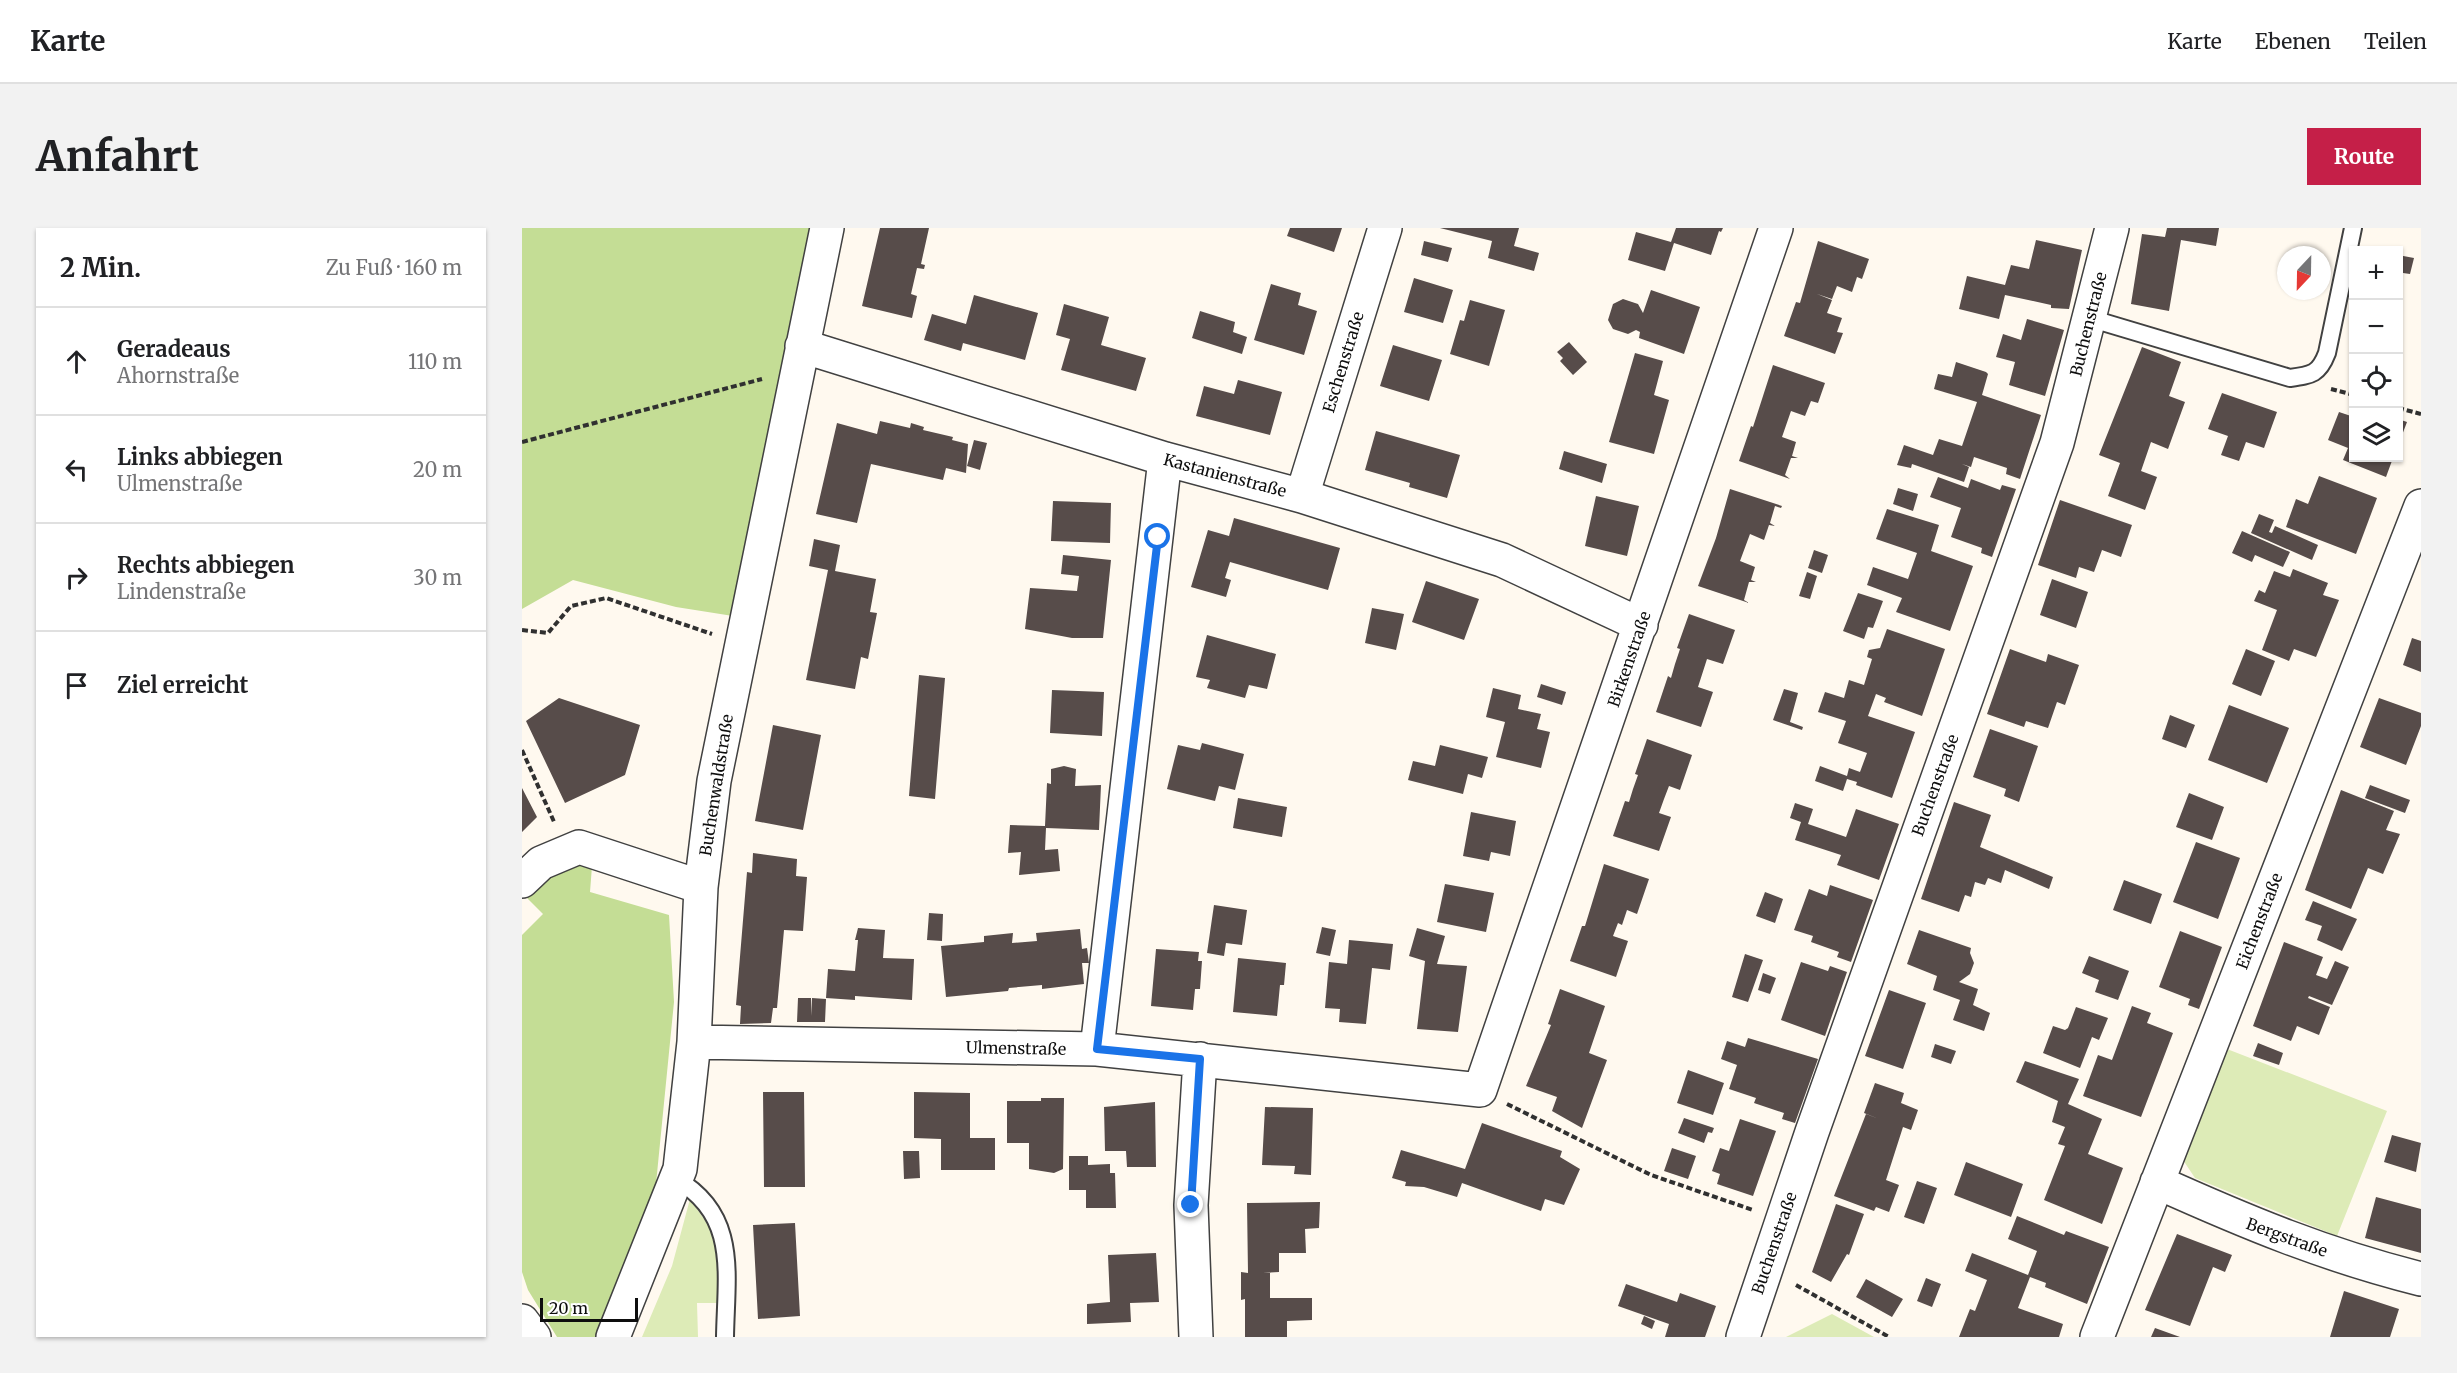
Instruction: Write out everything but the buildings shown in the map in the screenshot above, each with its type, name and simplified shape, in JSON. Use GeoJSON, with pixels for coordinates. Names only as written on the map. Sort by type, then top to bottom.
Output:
{"type":"FeatureCollection","features":[{"type":"Feature","properties":{"kind":"street","name":"Buchenwaldstraße"},"geometry":{"type":"LineString","coordinates":[[613,1337],[680,1169],[694,1042],[701,887],[714,781],[827,228]]}},
{"type":"Feature","properties":{"kind":"street","name":"Eschenstraße"},"geometry":{"type":"LineString","coordinates":[[1302,496],[1385,228]]}},
{"type":"Feature","properties":{"kind":"street","name":"Birkenstraße"},"geometry":{"type":"LineString","coordinates":[[1480,1090],[1776,228]]}},
{"type":"Feature","properties":{"kind":"street","name":"Buchenstraße"},"geometry":{"type":"LineString","coordinates":[[1743,1337],[1782,1220],[2057,443],[2112,228]]}},
{"type":"Feature","properties":{"kind":"street","name":"Kastanienstraße"},"geometry":{"type":"LineString","coordinates":[[799,358],[1302,496],[1502,561],[1641,625]]}},
{"type":"Feature","properties":{"kind":"street"},"geometry":{"type":"LineString","coordinates":[[1097,1049],[1157,549],[1165,459]]}},
{"type":"Feature","properties":{"kind":"street","name":"Eichenstraße"},"geometry":{"type":"LineString","coordinates":[[2097,1337],[2421,506]]}},
{"type":"Feature","properties":{"kind":"street"},"geometry":{"type":"LineString","coordinates":[[522,881],[541,863],[579,847],[701,887]]}},
{"type":"Feature","properties":{"kind":"street","name":"Ulmenstraße"},"geometry":{"type":"LineString","coordinates":[[694,1042],[1097,1049],[1480,1090]]}},
{"type":"Feature","properties":{"kind":"street"},"geometry":{"type":"LineString","coordinates":[[1196,1337],[1191,1205],[1200,1059]]}},
{"type":"Feature","properties":{"kind":"street","name":"Bergstraße"},"geometry":{"type":"LineString","coordinates":[[2157,1182],[2260,1229],[2357,1263],[2421,1279]]}},
{"type":"Feature","properties":{"kind":"street"},"geometry":{"type":"LineString","coordinates":[[522,1321],[534,1337]]}},
{"type":"Feature","properties":{"kind":"lane"},"geometry":{"type":"LineString","coordinates":[[2089,318],[2290,378],[2306,376],[2321,368],[2327,353],[2353,228]]}},
{"type":"Feature","properties":{"kind":"lane"},"geometry":{"type":"LineString","coordinates":[[676,1179],[705,1199],[716,1215],[723,1233],[726,1258],[725,1337]]}},
{"type":"Feature","properties":{"kind":"path"},"geometry":{"type":"LineString","coordinates":[[522,442],[799,358]]}},
{"type":"Feature","properties":{"kind":"path"},"geometry":{"type":"LineString","coordinates":[[2403,409],[2421,414]]}},
{"type":"Feature","properties":{"kind":"path"},"geometry":{"type":"LineString","coordinates":[[522,630],[548,633],[571,606],[606,598],[741,644]]}},
{"type":"Feature","properties":{"kind":"path"},"geometry":{"type":"LineString","coordinates":[[522,750],[567,852]]}},
{"type":"Feature","properties":{"kind":"path"},"geometry":{"type":"LineString","coordinates":[[1480,1090],[1651,1175],[1782,1220]]}},
{"type":"Feature","properties":{"kind":"path"},"geometry":{"type":"LineString","coordinates":[[1766,1268],[1889,1337]]}},
{"type":"Feature","properties":{"kind":"green space"},"geometry":{"type":"Polygon","coordinates":[[[522,228],[822,228],[733,616],[676,607],[573,580],[522,609],[522,228]]]}},
{"type":"Feature","properties":{"kind":"green space"},"geometry":{"type":"Polygon","coordinates":[[[572,865],[592,866],[590,892],[669,915],[674,1002],[653,1214],[599,1337],[557,1337],[528,1290],[522,1272],[522,935],[543,914],[526,897],[547,874],[572,865]]]}},
{"type":"Feature","properties":{"kind":"green space"},"geometry":{"type":"Polygon","coordinates":[[[2227,1049],[2387,1111],[2337,1236],[2195,1178],[2183,1160],[2227,1049]]]}},
{"type":"Feature","properties":{"kind":"green space"},"geometry":{"type":"Polygon","coordinates":[[[690,1199],[716,1236],[720,1303],[697,1303],[698,1337],[642,1337],[672,1266],[690,1199]]]}},
{"type":"Feature","properties":{"kind":"green space"},"geometry":{"type":"Polygon","coordinates":[[[1832,1314],[1874,1337],[1786,1337],[1832,1314]]]}},
{"type":"Feature","properties":{"kind":"route"},"geometry":{"type":"LineString","coordinates":[[1158,537],[1097,1049],[1200,1059],[1191,1205]]}}]}
